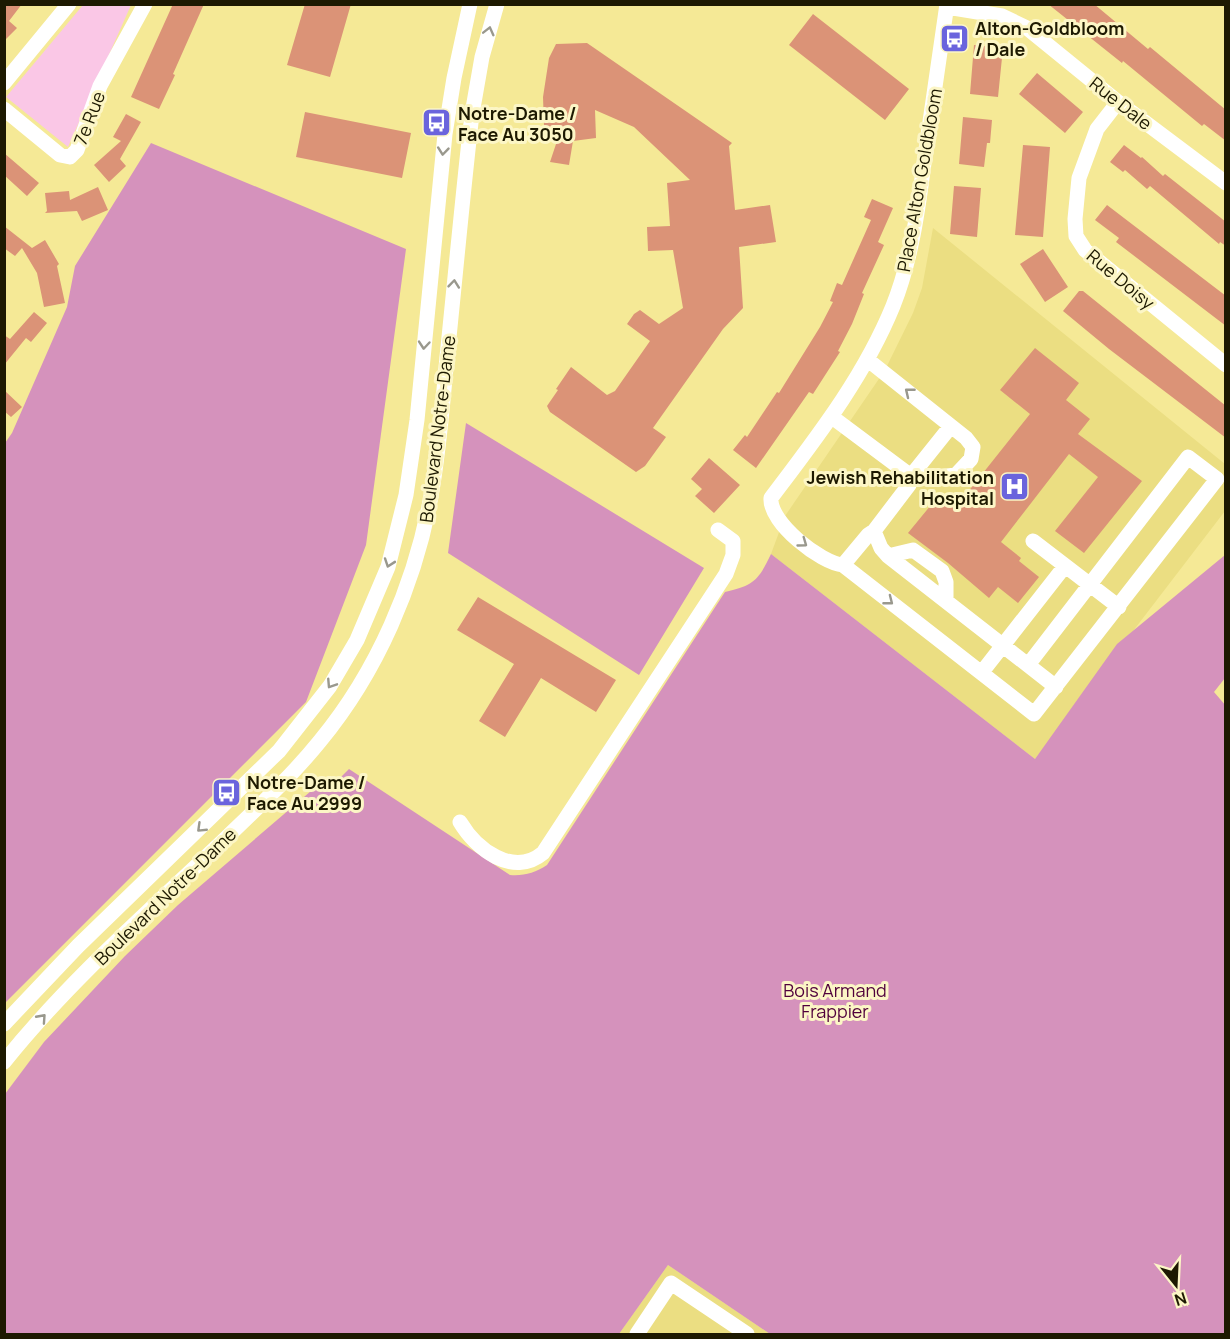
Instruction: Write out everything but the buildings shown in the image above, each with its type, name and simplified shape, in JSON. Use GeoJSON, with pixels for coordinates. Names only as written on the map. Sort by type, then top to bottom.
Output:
{"type":"FeatureCollection","features":[{"type":"Feature","properties":{"kind":"street"},"geometry":{"type":"LineString","coordinates":[[4,83],[69,4]]}},
{"type":"Feature","properties":{"kind":"street","name":"7e Rue"},"geometry":{"type":"LineString","coordinates":[[4,110],[60,155],[70,157],[77,150],[100,86],[145,4]]}},
{"type":"Feature","properties":{"kind":"street","name":"Boulevard Notre-Dame"},"geometry":{"type":"LineString","coordinates":[[4,1024],[78,946],[287,742],[330,686],[370,613],[394,549],[406,495],[417,420],[445,134],[470,4]]}},
{"type":"Feature","properties":{"kind":"street","name":"Boulevard Notre-Dame"},"geometry":{"type":"LineString","coordinates":[[4,1062],[34,1026],[79,979],[302,762],[346,705],[386,636],[405,592],[432,492],[471,122],[483,57],[497,4]]}},
{"type":"Feature","properties":{"kind":"street","name":"Rue Dale"},"geometry":{"type":"LineString","coordinates":[[947,6],[991,14],[1020,23],[1118,102],[1226,183]]}},
{"type":"Feature","properties":{"kind":"street","name":"Place Alton Goldbloom"},"geometry":{"type":"LineString","coordinates":[[843,565],[828,560],[789,532],[774,515],[771,498],[832,417],[868,360],[898,291],[914,229],[947,6]]}},
{"type":"Feature","properties":{"kind":"street","name":"Rue Doisy"},"geometry":{"type":"LineString","coordinates":[[1118,102],[1097,129],[1079,178],[1075,219],[1076,236],[1085,250],[1226,365]]}},
{"type":"Feature","properties":{"kind":"street"},"geometry":{"type":"LineString","coordinates":[[832,417],[911,476],[952,476],[971,459],[972,444],[868,360]]}},
{"type":"Feature","properties":{"kind":"street"},"geometry":{"type":"LineString","coordinates":[[951,426],[911,476],[906,490],[874,531],[843,565],[1035,714],[1217,479],[1188,457],[1028,665]]}},
{"type":"Feature","properties":{"kind":"street"},"geometry":{"type":"LineString","coordinates":[[460,822],[475,844],[504,861],[529,862],[543,853],[726,574],[733,555],[733,541],[718,530]]}},
{"type":"Feature","properties":{"kind":"street"},"geometry":{"type":"LineString","coordinates":[[874,531],[881,548],[888,556],[1056,687]]}},
{"type":"Feature","properties":{"kind":"street"},"geometry":{"type":"LineString","coordinates":[[1033,541],[1119,607]]}},
{"type":"Feature","properties":{"kind":"street"},"geometry":{"type":"LineString","coordinates":[[888,556],[913,550],[939,568],[944,575],[946,602]]}},
{"type":"Feature","properties":{"kind":"street"},"geometry":{"type":"LineString","coordinates":[[982,672],[1065,566]]}},
{"type":"Feature","properties":{"kind":"street"},"geometry":{"type":"LineString","coordinates":[[637,1335],[671,1283],[747,1335]]}},
{"type":"Feature","properties":{"kind":"shaded area"},"geometry":{"type":"Polygon","coordinates":[[[83,5],[131,5],[68,147],[6,97],[83,5]]]}},
{"type":"Feature","properties":{"kind":"shaded area","name":"Jewish Rehabilitation Hospital"},"geometry":{"type":"Polygon","coordinates":[[[933,228],[1225,464],[1225,511],[1035,759],[771,554],[785,516],[885,370],[913,313],[922,288],[933,228]]]}},
{"type":"Feature","properties":{"kind":"shaded area"},"geometry":{"type":"Polygon","coordinates":[[[668,1265],[770,1334],[619,1334],[668,1265]]]}},
{"type":"Feature","properties":{"kind":"green space"},"geometry":{"type":"Polygon","coordinates":[[[151,143],[406,249],[366,545],[306,702],[5,1003],[5,443],[12,433],[67,307],[75,266],[151,143]]]}},
{"type":"Feature","properties":{"kind":"green space"},"geometry":{"type":"Polygon","coordinates":[[[466,423],[704,568],[639,675],[448,553],[466,423]]]}},
{"type":"Feature","properties":{"kind":"green space","name":"Bois Armand Frappier"},"geometry":{"type":"Polygon","coordinates":[[[771,554],[1035,759],[1117,644],[1225,555],[1225,678],[1214,692],[1226,706],[1225,1334],[770,1334],[668,1265],[619,1334],[5,1334],[5,1094],[44,1042],[125,956],[178,905],[318,785],[327,791],[349,769],[510,875],[529,873],[547,865],[725,592],[754,581],[771,554]]]}},
{"type":"Feature","properties":{"kind":"place","name":"Alton-Goldbloom / Dale"},"geometry":{"type":"Point","coordinates":[954,38]}},
{"type":"Feature","properties":{"kind":"place","name":"Notre-Dame / Face Au 3050"},"geometry":{"type":"Point","coordinates":[437,123]}},
{"type":"Feature","properties":{"kind":"place","name":"Jewish Rehabilitation Hospital"},"geometry":{"type":"Point","coordinates":[1015,487]}},
{"type":"Feature","properties":{"kind":"place","name":"Notre-Dame / Face Au 2999"},"geometry":{"type":"Point","coordinates":[226,792]}}]}
